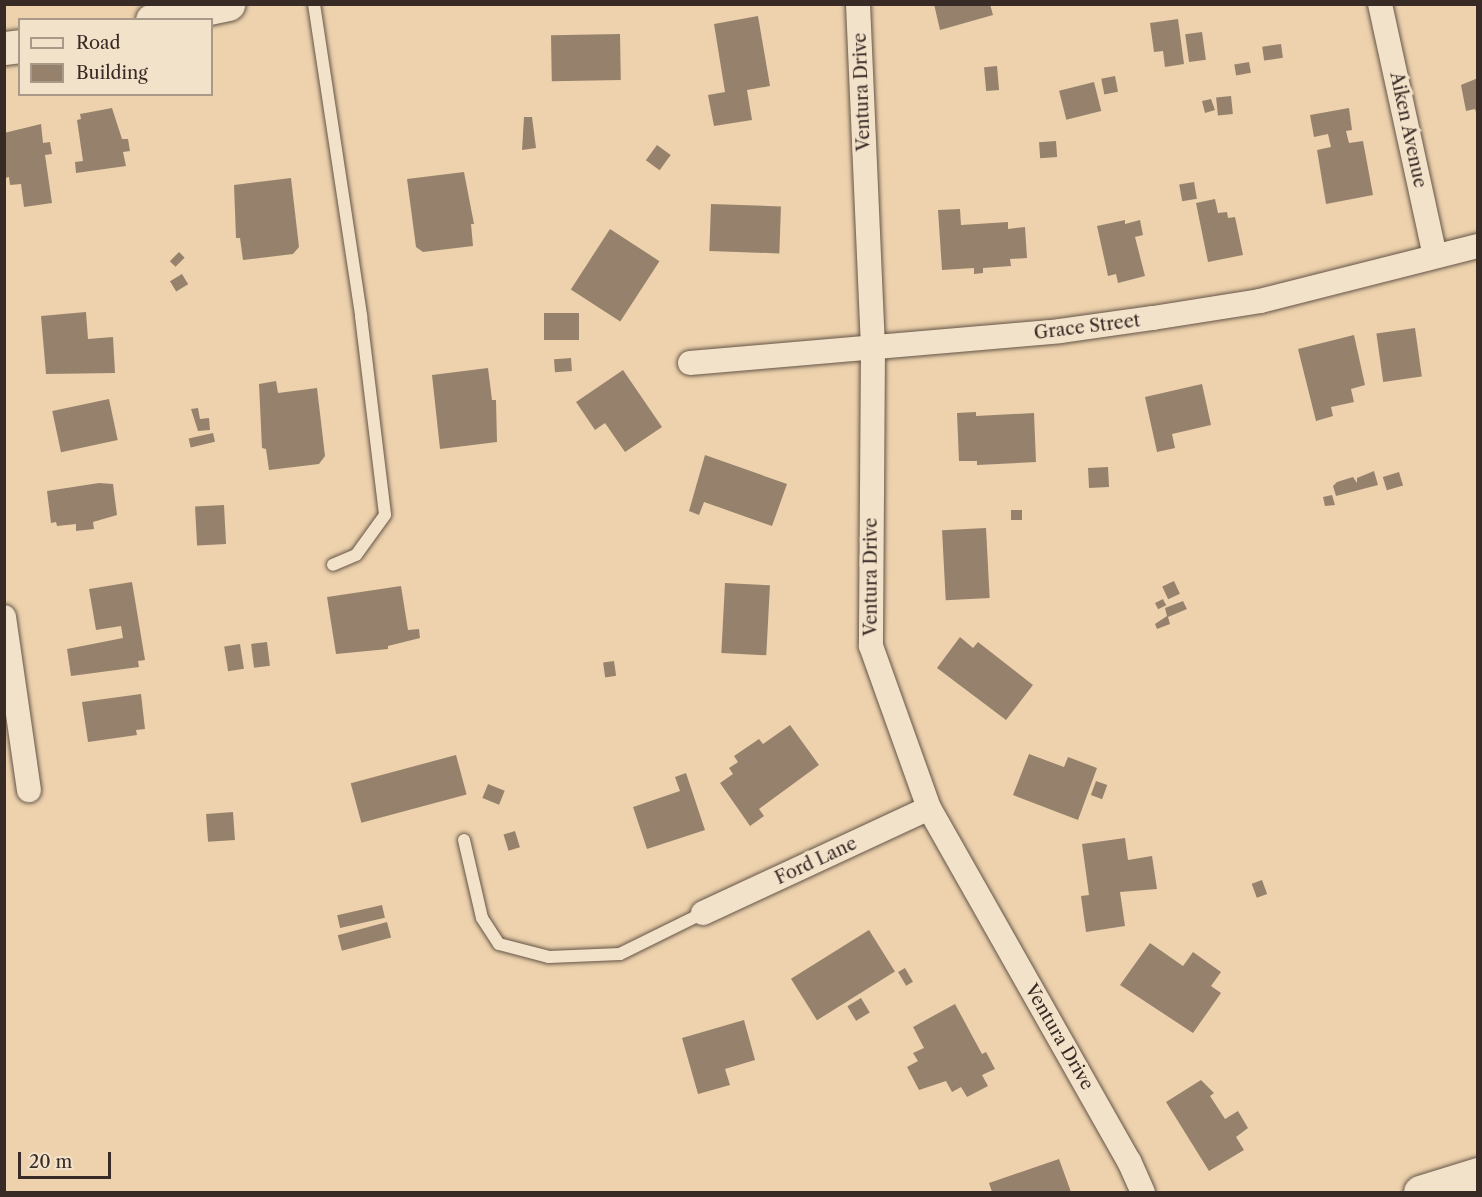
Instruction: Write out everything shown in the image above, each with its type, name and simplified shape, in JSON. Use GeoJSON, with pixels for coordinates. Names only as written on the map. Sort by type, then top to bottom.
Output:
{"type":"FeatureCollection","features":[{"type":"Feature","properties":{"kind":"street"},"geometry":{"type":"LineString","coordinates":[[162,18],[228,4]]}},
{"type":"Feature","properties":{"kind":"street","name":"Ventura Drive"},"geometry":{"type":"LineString","coordinates":[[858,4],[873,348],[871,646],[929,808],[1129,1161],[1143,1192]]}},
{"type":"Feature","properties":{"kind":"street","name":"Aiken Avenue"},"geometry":{"type":"LineString","coordinates":[[1380,4],[1435,256]]}},
{"type":"Feature","properties":{"kind":"street","name":"Grace Street"},"geometry":{"type":"LineString","coordinates":[[690,363],[1060,331],[1239,304],[1478,246]]}},
{"type":"Feature","properties":{"kind":"street"},"geometry":{"type":"LineString","coordinates":[[4,617],[29,790]]}},
{"type":"Feature","properties":{"kind":"street","name":"Ford Lane"},"geometry":{"type":"LineString","coordinates":[[703,913],[929,808]]}},
{"type":"Feature","properties":{"kind":"street"},"geometry":{"type":"LineString","coordinates":[[1420,1192],[1478,1174]]}},
{"type":"Feature","properties":{"kind":"lane"},"geometry":{"type":"LineString","coordinates":[[314,4],[360,316],[385,515],[356,555],[333,565]]}},
{"type":"Feature","properties":{"kind":"lane"},"geometry":{"type":"LineString","coordinates":[[465,840],[482,918],[499,944],[549,957],[620,954],[703,913]]}},
{"type":"Feature","properties":{"kind":"building"},"geometry":{"type":"Polygon","coordinates":[[[934,4],[990,4],[993,15],[940,30],[934,4]]]}},
{"type":"Feature","properties":{"kind":"building"},"geometry":{"type":"Polygon","coordinates":[[[758,16],[770,86],[747,90],[752,120],[714,126],[708,95],[725,92],[714,24],[758,16]]]}},
{"type":"Feature","properties":{"kind":"building"},"geometry":{"type":"Polygon","coordinates":[[[1178,19],[1184,64],[1165,67],[1163,51],[1154,52],[1150,23],[1178,19]]]}},
{"type":"Feature","properties":{"kind":"building"},"geometry":{"type":"Polygon","coordinates":[[[1202,32],[1206,60],[1189,62],[1185,34],[1202,32]]]}},
{"type":"Feature","properties":{"kind":"building"},"geometry":{"type":"Polygon","coordinates":[[[620,34],[621,80],[552,81],[551,35],[620,34]]]}},
{"type":"Feature","properties":{"kind":"building"},"geometry":{"type":"Polygon","coordinates":[[[1281,44],[1283,58],[1264,61],[1262,47],[1281,44]]]}},
{"type":"Feature","properties":{"kind":"building"},"geometry":{"type":"Polygon","coordinates":[[[1249,62],[1251,73],[1236,75],[1234,65],[1249,62]]]}},
{"type":"Feature","properties":{"kind":"building"},"geometry":{"type":"Polygon","coordinates":[[[997,66],[999,90],[986,91],[984,67],[997,66]]]}},
{"type":"Feature","properties":{"kind":"building"},"geometry":{"type":"Polygon","coordinates":[[[1115,76],[1118,92],[1104,94],[1101,79],[1115,76]]]}},
{"type":"Feature","properties":{"kind":"building"},"geometry":{"type":"Polygon","coordinates":[[[1478,78],[1477,115],[1475,109],[1466,111],[1461,85],[1478,78]]]}},
{"type":"Feature","properties":{"kind":"building"},"geometry":{"type":"Polygon","coordinates":[[[1094,82],[1101,111],[1066,120],[1059,91],[1094,82]]]}},
{"type":"Feature","properties":{"kind":"building"},"geometry":{"type":"Polygon","coordinates":[[[1231,96],[1233,114],[1218,115],[1216,98],[1231,96]]]}},
{"type":"Feature","properties":{"kind":"building"},"geometry":{"type":"Polygon","coordinates":[[[1211,99],[1215,110],[1205,113],[1202,101],[1211,99]]]}},
{"type":"Feature","properties":{"kind":"building"},"geometry":{"type":"Polygon","coordinates":[[[112,108],[122,139],[128,139],[130,151],[123,152],[126,166],[76,173],[75,162],[83,161],[77,120],[81,119],[80,114],[112,108]]]}},
{"type":"Feature","properties":{"kind":"building"},"geometry":{"type":"Polygon","coordinates":[[[1349,108],[1352,130],[1346,131],[1349,143],[1363,141],[1373,195],[1326,204],[1317,150],[1331,147],[1328,134],[1314,137],[1310,115],[1349,108]]]}},
{"type":"Feature","properties":{"kind":"building"},"geometry":{"type":"Polygon","coordinates":[[[524,117],[532,117],[536,148],[522,150],[524,117]]]}},
{"type":"Feature","properties":{"kind":"building"},"geometry":{"type":"Polygon","coordinates":[[[41,124],[43,143],[50,142],[52,154],[45,155],[52,203],[24,207],[21,184],[10,185],[9,177],[5,178],[4,133],[41,124]]]}},
{"type":"Feature","properties":{"kind":"building"},"geometry":{"type":"Polygon","coordinates":[[[1056,141],[1057,157],[1040,158],[1039,142],[1056,141]]]}},
{"type":"Feature","properties":{"kind":"building"},"geometry":{"type":"Polygon","coordinates":[[[657,145],[671,155],[660,170],[646,160],[657,145]]]}},
{"type":"Feature","properties":{"kind":"building"},"geometry":{"type":"Polygon","coordinates":[[[464,172],[474,224],[471,224],[473,246],[423,252],[416,247],[407,179],[464,172]]]}},
{"type":"Feature","properties":{"kind":"building"},"geometry":{"type":"Polygon","coordinates":[[[291,178],[299,247],[293,254],[243,260],[240,238],[236,238],[234,185],[291,178]]]}},
{"type":"Feature","properties":{"kind":"building"},"geometry":{"type":"Polygon","coordinates":[[[1194,182],[1197,199],[1182,201],[1179,185],[1194,182]]]}},
{"type":"Feature","properties":{"kind":"building"},"geometry":{"type":"Polygon","coordinates":[[[1215,199],[1218,213],[1227,212],[1228,218],[1235,217],[1243,255],[1208,262],[1196,203],[1215,199]]]}},
{"type":"Feature","properties":{"kind":"building"},"geometry":{"type":"Polygon","coordinates":[[[711,204],[781,206],[779,253],[709,251],[711,204]]]}},
{"type":"Feature","properties":{"kind":"building"},"geometry":{"type":"Polygon","coordinates":[[[960,209],[961,225],[1008,222],[1008,229],[1025,227],[1027,258],[1010,259],[1011,266],[983,268],[983,273],[974,274],[974,268],[942,270],[938,210],[960,209]]]}},
{"type":"Feature","properties":{"kind":"building"},"geometry":{"type":"Polygon","coordinates":[[[1125,220],[1125,224],[1140,220],[1143,235],[1135,237],[1145,276],[1118,283],[1116,274],[1108,276],[1097,226],[1125,220]]]}},
{"type":"Feature","properties":{"kind":"building"},"geometry":{"type":"Polygon","coordinates":[[[610,229],[659,261],[620,322],[571,289],[610,229]]]}},
{"type":"Feature","properties":{"kind":"building"},"geometry":{"type":"Polygon","coordinates":[[[179,252],[185,258],[175,267],[170,261],[179,252]]]}},
{"type":"Feature","properties":{"kind":"building"},"geometry":{"type":"Polygon","coordinates":[[[182,274],[188,284],[176,291],[170,281],[182,274]]]}},
{"type":"Feature","properties":{"kind":"building"},"geometry":{"type":"Polygon","coordinates":[[[86,312],[88,339],[113,337],[115,373],[46,374],[41,316],[86,312]]]}},
{"type":"Feature","properties":{"kind":"building"},"geometry":{"type":"Polygon","coordinates":[[[544,313],[579,313],[579,340],[544,340],[544,313]]]}},
{"type":"Feature","properties":{"kind":"building"},"geometry":{"type":"Polygon","coordinates":[[[1415,328],[1422,377],[1383,382],[1376,333],[1415,328]]]}},
{"type":"Feature","properties":{"kind":"building"},"geometry":{"type":"Polygon","coordinates":[[[1354,335],[1365,385],[1351,389],[1354,402],[1331,407],[1333,416],[1316,421],[1298,349],[1354,335]]]}},
{"type":"Feature","properties":{"kind":"building"},"geometry":{"type":"Polygon","coordinates":[[[571,358],[572,371],[555,372],[554,359],[571,358]]]}},
{"type":"Feature","properties":{"kind":"building"},"geometry":{"type":"Polygon","coordinates":[[[488,368],[492,400],[496,400],[497,442],[440,449],[432,375],[488,368]]]}},
{"type":"Feature","properties":{"kind":"building"},"geometry":{"type":"Polygon","coordinates":[[[623,370],[662,427],[625,452],[605,423],[595,430],[576,402],[623,370]]]}},
{"type":"Feature","properties":{"kind":"building"},"geometry":{"type":"Polygon","coordinates":[[[276,381],[278,393],[317,388],[325,456],[319,464],[269,470],[266,449],[262,448],[259,384],[276,381]]]}},
{"type":"Feature","properties":{"kind":"building"},"geometry":{"type":"Polygon","coordinates":[[[1202,384],[1211,425],[1172,434],[1175,448],[1157,452],[1145,397],[1202,384]]]}},
{"type":"Feature","properties":{"kind":"building"},"geometry":{"type":"Polygon","coordinates":[[[109,399],[118,440],[61,452],[52,411],[109,399]]]}},
{"type":"Feature","properties":{"kind":"building"},"geometry":{"type":"Polygon","coordinates":[[[198,408],[200,419],[209,418],[210,430],[198,431],[191,409],[198,408]]]}},
{"type":"Feature","properties":{"kind":"building"},"geometry":{"type":"Polygon","coordinates":[[[976,412],[976,416],[1034,413],[1036,462],[977,465],[977,461],[959,461],[957,413],[976,412]]]}},
{"type":"Feature","properties":{"kind":"building"},"geometry":{"type":"Polygon","coordinates":[[[213,433],[215,442],[191,447],[189,439],[213,433]]]}},
{"type":"Feature","properties":{"kind":"building"},"geometry":{"type":"Polygon","coordinates":[[[705,455],[787,484],[772,526],[704,502],[699,515],[689,511],[705,455]]]}},
{"type":"Feature","properties":{"kind":"building"},"geometry":{"type":"Polygon","coordinates":[[[1108,467],[1109,487],[1089,488],[1088,468],[1108,467]]]}},
{"type":"Feature","properties":{"kind":"building"},"geometry":{"type":"Polygon","coordinates":[[[1374,471],[1378,485],[1336,496],[1333,486],[1337,482],[1353,477],[1357,483],[1357,478],[1374,471]]]}},
{"type":"Feature","properties":{"kind":"building"},"geometry":{"type":"Polygon","coordinates":[[[1399,472],[1403,485],[1387,490],[1383,477],[1399,472]]]}},
{"type":"Feature","properties":{"kind":"building"},"geometry":{"type":"Polygon","coordinates":[[[99,483],[113,484],[117,515],[93,522],[94,529],[76,531],[76,524],[57,526],[56,522],[51,523],[47,491],[99,483]]]}},
{"type":"Feature","properties":{"kind":"building"},"geometry":{"type":"Polygon","coordinates":[[[1332,495],[1335,505],[1325,506],[1323,497],[1332,495]]]}},
{"type":"Feature","properties":{"kind":"building"},"geometry":{"type":"Polygon","coordinates":[[[224,505],[226,544],[197,545],[195,507],[224,505]]]}},
{"type":"Feature","properties":{"kind":"building"},"geometry":{"type":"Polygon","coordinates":[[[1011,510],[1022,510],[1022,520],[1011,520],[1011,510]]]}},
{"type":"Feature","properties":{"kind":"building"},"geometry":{"type":"Polygon","coordinates":[[[986,528],[990,598],[946,600],[942,530],[986,528]]]}},
{"type":"Feature","properties":{"kind":"building"},"geometry":{"type":"Polygon","coordinates":[[[1174,581],[1180,594],[1168,599],[1162,586],[1174,581]]]}},
{"type":"Feature","properties":{"kind":"building"},"geometry":{"type":"Polygon","coordinates":[[[132,582],[145,660],[138,661],[139,667],[71,676],[67,649],[123,638],[121,626],[96,630],[89,589],[132,582]]]}},
{"type":"Feature","properties":{"kind":"building"},"geometry":{"type":"Polygon","coordinates":[[[725,583],[770,585],[766,655],[721,653],[725,583]]]}},
{"type":"Feature","properties":{"kind":"building"},"geometry":{"type":"Polygon","coordinates":[[[401,586],[408,630],[419,629],[420,638],[388,646],[388,649],[336,654],[327,597],[401,586]]]}},
{"type":"Feature","properties":{"kind":"building"},"geometry":{"type":"Polygon","coordinates":[[[1163,599],[1166,605],[1158,609],[1155,603],[1163,599]]]}},
{"type":"Feature","properties":{"kind":"building"},"geometry":{"type":"Polygon","coordinates":[[[1183,601],[1187,609],[1168,617],[1170,624],[1157,629],[1155,624],[1167,616],[1165,608],[1183,601]]]}},
{"type":"Feature","properties":{"kind":"building"},"geometry":{"type":"Polygon","coordinates":[[[960,637],[973,648],[978,642],[1033,685],[1006,720],[937,668],[960,637]]]}},
{"type":"Feature","properties":{"kind":"building"},"geometry":{"type":"Polygon","coordinates":[[[267,642],[270,666],[254,668],[251,644],[267,642]]]}},
{"type":"Feature","properties":{"kind":"building"},"geometry":{"type":"Polygon","coordinates":[[[240,644],[244,669],[228,671],[224,647],[240,644]]]}},
{"type":"Feature","properties":{"kind":"building"},"geometry":{"type":"Polygon","coordinates":[[[614,661],[616,676],[605,677],[603,663],[614,661]]]}},
{"type":"Feature","properties":{"kind":"building"},"geometry":{"type":"Polygon","coordinates":[[[141,694],[145,729],[136,730],[137,735],[88,742],[82,702],[141,694]]]}},
{"type":"Feature","properties":{"kind":"building"},"geometry":{"type":"Polygon","coordinates":[[[790,725],[819,765],[759,809],[764,816],[750,826],[720,783],[733,774],[729,768],[738,762],[734,756],[759,739],[763,744],[790,725]]]}},
{"type":"Feature","properties":{"kind":"building"},"geometry":{"type":"Polygon","coordinates":[[[1029,754],[1064,767],[1068,757],[1097,768],[1078,820],[1013,795],[1029,754]]]}},
{"type":"Feature","properties":{"kind":"building"},"geometry":{"type":"Polygon","coordinates":[[[456,755],[467,795],[361,823],[351,783],[456,755]]]}},
{"type":"Feature","properties":{"kind":"building"},"geometry":{"type":"Polygon","coordinates":[[[686,773],[705,830],[647,849],[633,807],[680,791],[675,777],[686,773]]]}},
{"type":"Feature","properties":{"kind":"building"},"geometry":{"type":"Polygon","coordinates":[[[1096,781],[1107,785],[1102,799],[1091,795],[1096,781]]]}},
{"type":"Feature","properties":{"kind":"building"},"geometry":{"type":"Polygon","coordinates":[[[488,784],[505,791],[499,805],[482,798],[488,784]]]}},
{"type":"Feature","properties":{"kind":"building"},"geometry":{"type":"Polygon","coordinates":[[[233,812],[235,840],[208,842],[206,814],[233,812]]]}},
{"type":"Feature","properties":{"kind":"building"},"geometry":{"type":"Polygon","coordinates":[[[515,831],[520,847],[508,851],[504,835],[515,831]]]}},
{"type":"Feature","properties":{"kind":"building"},"geometry":{"type":"Polygon","coordinates":[[[1125,838],[1128,860],[1152,856],[1157,889],[1120,892],[1125,926],[1086,932],[1081,896],[1089,895],[1082,844],[1125,838]]]}},
{"type":"Feature","properties":{"kind":"building"},"geometry":{"type":"Polygon","coordinates":[[[1262,880],[1267,894],[1257,898],[1252,884],[1262,880]]]}},
{"type":"Feature","properties":{"kind":"building"},"geometry":{"type":"Polygon","coordinates":[[[382,905],[385,918],[340,928],[337,915],[382,905]]]}},
{"type":"Feature","properties":{"kind":"building"},"geometry":{"type":"Polygon","coordinates":[[[387,922],[391,937],[342,951],[338,935],[387,922]]]}},
{"type":"Feature","properties":{"kind":"building"},"geometry":{"type":"Polygon","coordinates":[[[869,930],[895,972],[817,1020],[791,979],[869,930]]]}},
{"type":"Feature","properties":{"kind":"building"},"geometry":{"type":"Polygon","coordinates":[[[1150,943],[1183,966],[1193,952],[1221,972],[1211,986],[1221,993],[1193,1033],[1120,985],[1150,943]]]}},
{"type":"Feature","properties":{"kind":"building"},"geometry":{"type":"Polygon","coordinates":[[[905,968],[913,982],[906,986],[898,972],[905,968]]]}},
{"type":"Feature","properties":{"kind":"building"},"geometry":{"type":"Polygon","coordinates":[[[861,998],[870,1013],[856,1021],[847,1006],[861,998]]]}},
{"type":"Feature","properties":{"kind":"building"},"geometry":{"type":"Polygon","coordinates":[[[955,1004],[982,1054],[986,1052],[995,1069],[982,1075],[988,1086],[967,1097],[961,1087],[952,1092],[946,1081],[919,1090],[907,1067],[918,1061],[913,1053],[924,1048],[913,1027],[955,1004]]]}},
{"type":"Feature","properties":{"kind":"building"},"geometry":{"type":"Polygon","coordinates":[[[744,1020],[755,1060],[725,1069],[730,1085],[698,1094],[682,1038],[744,1020]]]}},
{"type":"Feature","properties":{"kind":"building"},"geometry":{"type":"Polygon","coordinates":[[[1201,1080],[1214,1093],[1210,1096],[1225,1119],[1238,1111],[1248,1128],[1236,1137],[1244,1150],[1209,1171],[1166,1102],[1201,1080]]]}},
{"type":"Feature","properties":{"kind":"building"},"geometry":{"type":"Polygon","coordinates":[[[1059,1159],[1071,1192],[992,1192],[989,1183],[1059,1159]]]}}]}
